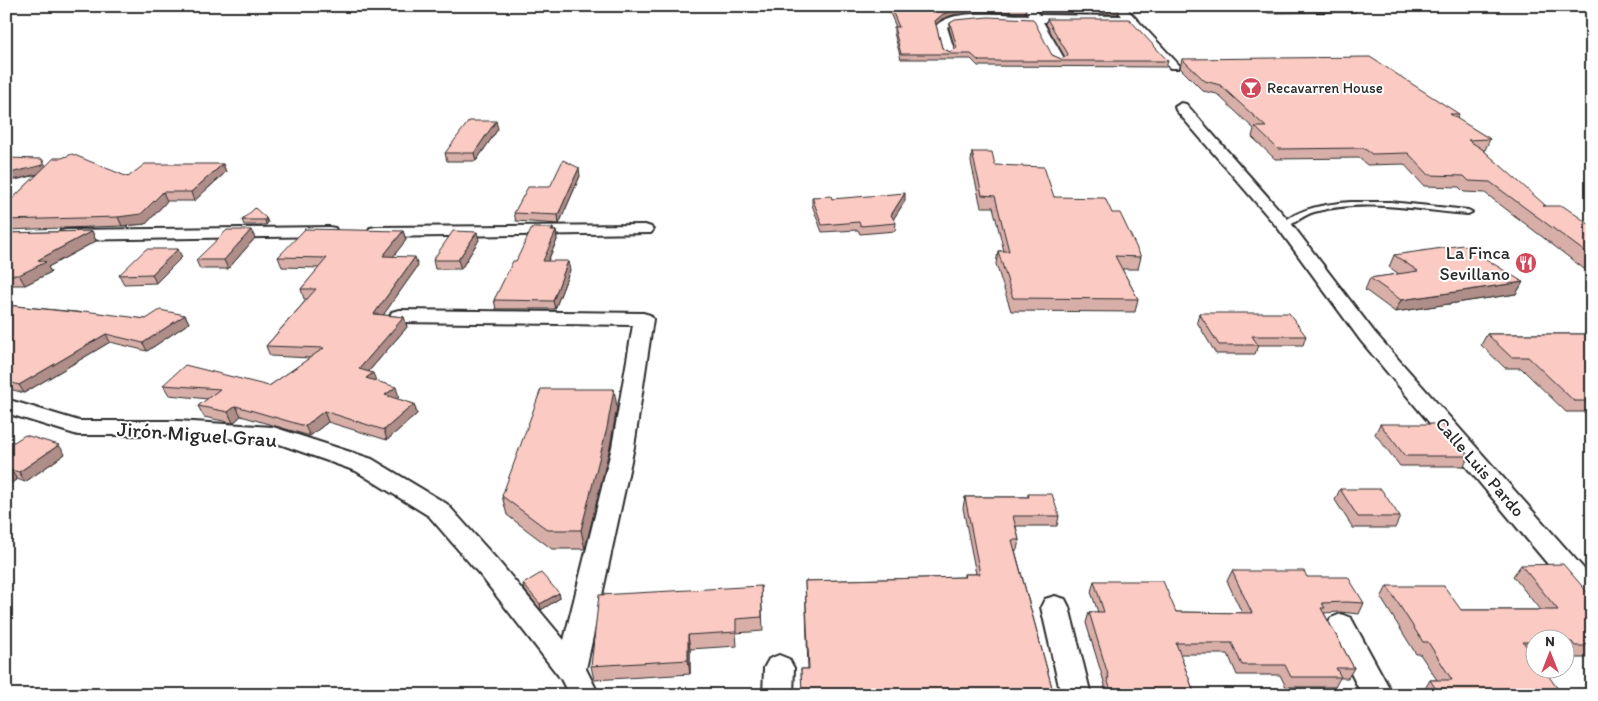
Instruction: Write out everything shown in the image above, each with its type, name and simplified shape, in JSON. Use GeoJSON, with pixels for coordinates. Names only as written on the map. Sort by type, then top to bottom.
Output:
{"type":"FeatureCollection","features":[{"type":"Feature","properties":{"kind":"street"},"geometry":{"type":"LineString","coordinates":[[1026,6],[1036,18],[1059,60]]}},
{"type":"Feature","properties":{"kind":"street"},"geometry":{"type":"LineString","coordinates":[[1117,6],[1132,19],[1174,66]]}},
{"type":"Feature","properties":{"kind":"street"},"geometry":{"type":"LineString","coordinates":[[949,53],[942,26],[947,22],[963,18],[1132,19]]}},
{"type":"Feature","properties":{"kind":"street","name":"Calle Luis Pardo"},"geometry":{"type":"LineString","coordinates":[[1181,106],[1284,225],[1368,337],[1592,597]]}},
{"type":"Feature","properties":{"kind":"street"},"geometry":{"type":"LineString","coordinates":[[53,235],[645,230]]}},
{"type":"Feature","properties":{"kind":"street"},"geometry":{"type":"LineString","coordinates":[[399,316],[643,319],[623,447],[571,670]]}},
{"type":"Feature","properties":{"kind":"street","name":"Jirón Miguel Grau"},"geometry":{"type":"LineString","coordinates":[[6,406],[78,428],[177,428],[273,434],[364,466],[438,510],[490,569],[571,670],[584,695]]}},
{"type":"Feature","properties":{"kind":"street"},"geometry":{"type":"LineString","coordinates":[[1055,608],[1076,695]]}},
{"type":"Feature","properties":{"kind":"street"},"geometry":{"type":"LineString","coordinates":[[1341,626],[1378,695]]}},
{"type":"Feature","properties":{"kind":"lane"},"geometry":{"type":"LineString","coordinates":[[1284,225],[1312,210],[1338,204],[1367,204],[1468,212]]}},
{"type":"Feature","properties":{"kind":"building"},"geometry":{"type":"Polygon","coordinates":[[[890,6],[1025,6],[1026,8],[980,7],[954,10],[943,14],[935,21],[942,48],[950,52],[957,48],[950,23],[955,20],[988,17],[1033,19],[1052,55],[1061,59],[1068,54],[1047,19],[1129,19],[1168,61],[979,61],[971,54],[901,54],[894,27],[899,27],[890,6]]]}},
{"type":"Feature","properties":{"kind":"building"},"geometry":{"type":"Polygon","coordinates":[[[1039,6],[1117,6],[1119,9],[1041,8],[1039,6]]]}},
{"type":"Feature","properties":{"kind":"building"},"geometry":{"type":"Polygon","coordinates":[[[1356,6],[1358,7],[1269,7],[1356,6]]]}},
{"type":"Feature","properties":{"kind":"building"},"geometry":{"type":"Polygon","coordinates":[[[1370,57],[1459,114],[1450,114],[1490,139],[1468,140],[1482,149],[1545,205],[1543,206],[1563,206],[1592,226],[1592,257],[1490,182],[1469,181],[1464,176],[1429,175],[1408,153],[1372,154],[1363,148],[1278,149],[1255,127],[1266,127],[1220,85],[1205,81],[1182,59],[1370,57]]]}},
{"type":"Feature","properties":{"kind":"building"},"geometry":{"type":"Polygon","coordinates":[[[469,121],[496,121],[474,153],[445,153],[469,121]]]}},
{"type":"Feature","properties":{"kind":"building"},"geometry":{"type":"Polygon","coordinates":[[[972,152],[992,152],[995,165],[1044,167],[1054,197],[1105,198],[1112,213],[1120,213],[1141,257],[1115,256],[1138,299],[1013,298],[998,251],[1009,251],[995,196],[982,195],[972,152]]]}},
{"type":"Feature","properties":{"kind":"building"},"geometry":{"type":"Polygon","coordinates":[[[72,154],[128,177],[145,164],[223,164],[191,192],[163,192],[141,214],[118,217],[6,220],[6,205],[54,158],[62,158],[72,154]]]}},
{"type":"Feature","properties":{"kind":"building"},"geometry":{"type":"Polygon","coordinates":[[[6,158],[42,159],[43,165],[6,174],[6,158]]]}},
{"type":"Feature","properties":{"kind":"building"},"geometry":{"type":"Polygon","coordinates":[[[563,160],[579,168],[558,215],[514,213],[528,187],[550,187],[563,160]]]}},
{"type":"Feature","properties":{"kind":"building"},"geometry":{"type":"Polygon","coordinates":[[[905,193],[891,215],[896,223],[861,226],[859,222],[822,225],[812,197],[831,196],[832,199],[905,193]]]}},
{"type":"Feature","properties":{"kind":"building"},"geometry":{"type":"Polygon","coordinates":[[[255,208],[266,218],[265,220],[242,220],[255,208]]]}},
{"type":"Feature","properties":{"kind":"building"},"geometry":{"type":"Polygon","coordinates":[[[532,228],[553,228],[551,231],[556,231],[543,261],[568,261],[553,301],[494,300],[513,261],[516,261],[532,228]]]}},
{"type":"Feature","properties":{"kind":"building"},"geometry":{"type":"Polygon","coordinates":[[[305,229],[403,231],[383,256],[415,257],[374,314],[404,317],[359,369],[373,373],[366,378],[396,387],[385,395],[414,404],[384,430],[324,411],[305,426],[236,406],[228,412],[198,406],[220,389],[163,385],[185,365],[269,386],[324,348],[266,346],[316,289],[301,289],[327,258],[278,257],[305,229]]]}},
{"type":"Feature","properties":{"kind":"building"},"geometry":{"type":"Polygon","coordinates":[[[227,230],[251,230],[224,260],[196,260],[227,230]]]}},
{"type":"Feature","properties":{"kind":"building"},"geometry":{"type":"Polygon","coordinates":[[[92,231],[38,260],[46,262],[19,275],[6,275],[6,233],[92,231]]]}},
{"type":"Feature","properties":{"kind":"building"},"geometry":{"type":"Polygon","coordinates":[[[453,231],[477,232],[458,260],[433,260],[453,231]]]}},
{"type":"Feature","properties":{"kind":"building"},"geometry":{"type":"Polygon","coordinates":[[[1463,245],[1523,282],[1401,300],[1370,278],[1418,271],[1394,255],[1463,245]]]}},
{"type":"Feature","properties":{"kind":"building"},"geometry":{"type":"Polygon","coordinates":[[[146,249],[178,249],[152,274],[119,275],[146,249]]]}},
{"type":"Feature","properties":{"kind":"building"},"geometry":{"type":"Polygon","coordinates":[[[6,305],[82,313],[84,311],[146,319],[160,310],[185,315],[143,343],[106,334],[19,385],[6,381],[6,305]]]}},
{"type":"Feature","properties":{"kind":"building"},"geometry":{"type":"Polygon","coordinates":[[[1199,313],[1289,313],[1306,336],[1252,336],[1258,345],[1219,345],[1199,313]]]}},
{"type":"Feature","properties":{"kind":"building"},"geometry":{"type":"Polygon","coordinates":[[[1487,334],[1592,334],[1592,401],[1574,401],[1528,357],[1511,357],[1487,334]]]}},
{"type":"Feature","properties":{"kind":"building"},"geometry":{"type":"Polygon","coordinates":[[[541,389],[614,389],[607,428],[581,530],[548,530],[502,496],[541,389]]]}},
{"type":"Feature","properties":{"kind":"building"},"geometry":{"type":"Polygon","coordinates":[[[1380,424],[1442,424],[1469,456],[1405,456],[1380,424]]]}},
{"type":"Feature","properties":{"kind":"building"},"geometry":{"type":"Polygon","coordinates":[[[25,435],[59,445],[19,472],[11,470],[6,473],[6,440],[14,442],[25,435]]]}},
{"type":"Feature","properties":{"kind":"building"},"geometry":{"type":"Polygon","coordinates":[[[1340,489],[1381,489],[1400,517],[1358,517],[1340,489]]]}},
{"type":"Feature","properties":{"kind":"building"},"geometry":{"type":"Polygon","coordinates":[[[1028,494],[1052,494],[1059,516],[1013,516],[1019,540],[1012,540],[1054,695],[802,695],[801,669],[809,669],[805,581],[965,577],[964,574],[980,574],[965,497],[1029,497],[1028,494]]]}},
{"type":"Feature","properties":{"kind":"building"},"geometry":{"type":"Polygon","coordinates":[[[1563,564],[1589,594],[1592,595],[1592,646],[1576,646],[1576,628],[1526,628],[1526,642],[1523,642],[1526,646],[1526,678],[1550,678],[1562,695],[1440,695],[1430,680],[1452,680],[1428,642],[1423,642],[1387,586],[1444,586],[1461,610],[1558,610],[1521,565],[1563,564]]]}},
{"type":"Feature","properties":{"kind":"building"},"geometry":{"type":"Polygon","coordinates":[[[1232,571],[1304,571],[1307,577],[1348,577],[1364,603],[1322,603],[1325,608],[1321,608],[1354,668],[1336,668],[1341,677],[1291,677],[1285,665],[1242,665],[1232,643],[1176,643],[1195,695],[1112,695],[1107,678],[1109,678],[1089,612],[1104,612],[1094,581],[1163,581],[1176,612],[1252,613],[1232,571]]]}},
{"type":"Feature","properties":{"kind":"building"},"geometry":{"type":"Polygon","coordinates":[[[541,573],[559,593],[540,604],[523,584],[541,573]]]}},
{"type":"Feature","properties":{"kind":"building"},"geometry":{"type":"Polygon","coordinates":[[[761,586],[762,617],[736,619],[736,632],[688,635],[688,660],[591,666],[599,595],[761,586]]]}},
{"type":"Feature","properties":{"kind":"place","name":"Recavarren House"},"geometry":{"type":"Point","coordinates":[1251,88]}},
{"type":"Feature","properties":{"kind":"place","name":"La Finca Sevillano"},"geometry":{"type":"Point","coordinates":[1526,263]}}]}
